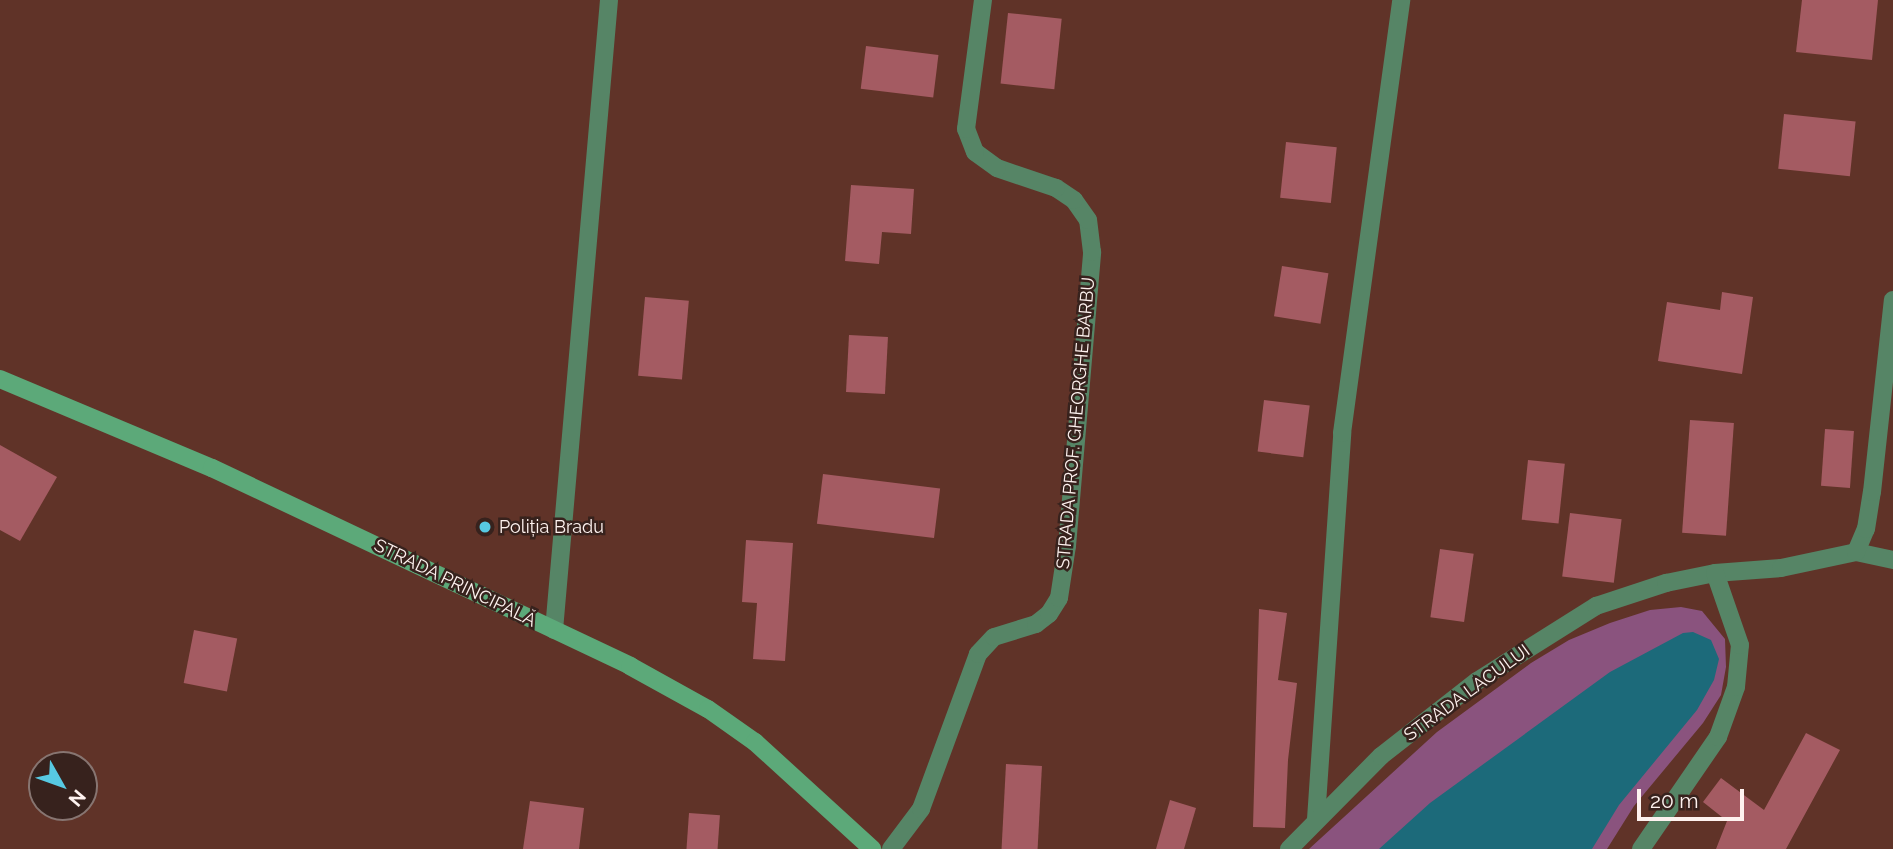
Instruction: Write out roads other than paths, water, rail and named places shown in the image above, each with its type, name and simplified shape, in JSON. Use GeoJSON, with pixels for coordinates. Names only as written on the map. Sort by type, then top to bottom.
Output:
{"type":"FeatureCollection","features":[{"type":"Feature","properties":{"kind":"main road","name":"STRADA PRINCIPALĂ"},"geometry":{"type":"LineString","coordinates":[[0,379],[212,468],[554,631],[708,709],[785,767],[872,849]]}},
{"type":"Feature","properties":{"kind":"street"},"geometry":{"type":"LineString","coordinates":[[554,631],[609,0]]}},
{"type":"Feature","properties":{"kind":"street","name":"STRADA PROF. GHEORGHE BARBU"},"geometry":{"type":"LineString","coordinates":[[891,849],[921,808],[978,654],[994,637],[1036,624],[1049,614],[1059,598],[1067,546],[1092,252],[1088,220],[1074,201],[1056,188],[997,168],[975,152],[966,129],[983,0]]}},
{"type":"Feature","properties":{"kind":"street"},"geometry":{"type":"LineString","coordinates":[[1316,820],[1342,433],[1401,0]]}},
{"type":"Feature","properties":{"kind":"street"},"geometry":{"type":"LineString","coordinates":[[1893,300],[1872,492],[1866,529],[1856,552],[1893,560]]}},
{"type":"Feature","properties":{"kind":"street","name":"STRADA LACULUI"},"geometry":{"type":"LineString","coordinates":[[1289,849],[1381,756],[1477,681],[1596,607],[1667,583],[1715,573],[1781,568],[1856,552]]}},
{"type":"Feature","properties":{"kind":"street"},"geometry":{"type":"LineString","coordinates":[[1641,849],[1718,737],[1736,687],[1740,645],[1715,573]]}},
{"type":"Feature","properties":{"kind":"water"},"geometry":{"type":"Polygon","coordinates":[[[1693,632],[1711,640],[1719,659],[1714,680],[1697,710],[1619,805],[1592,849],[1379,849],[1430,803],[1610,672],[1683,633],[1693,632]]]}},
{"type":"Feature","properties":{"kind":"place","name":"Poliția Bradu"},"geometry":{"type":"Point","coordinates":[485,527]}}]}
